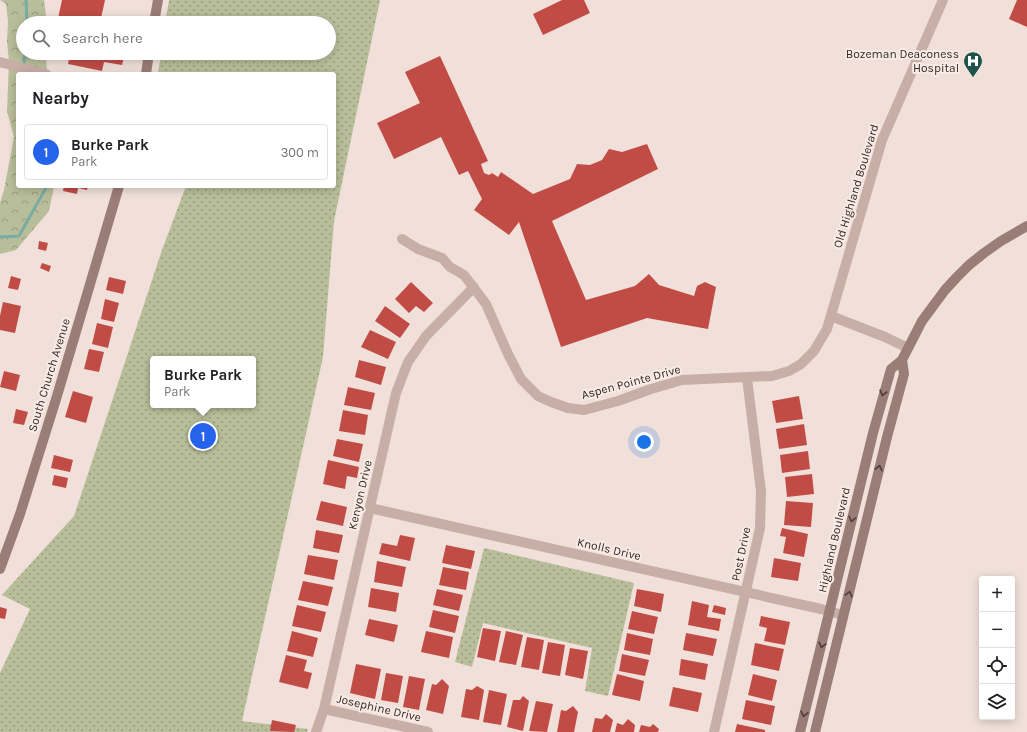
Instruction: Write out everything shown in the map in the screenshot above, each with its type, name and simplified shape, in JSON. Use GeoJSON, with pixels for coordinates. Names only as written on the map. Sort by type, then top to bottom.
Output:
{"type":"FeatureCollection","features":[{"type":"Feature","properties":{"kind":"main road"},"geometry":{"type":"LineString","coordinates":[[155,16],[158,0]]}},
{"type":"Feature","properties":{"kind":"main road"},"geometry":{"type":"LineString","coordinates":[[146,72],[148,60]]}},
{"type":"Feature","properties":{"kind":"main road","name":"South Church Avenue"},"geometry":{"type":"LineString","coordinates":[[0,569],[20,514],[57,396],[118,188]]}},
{"type":"Feature","properties":{"kind":"main road","name":"Highland Boulevard"},"geometry":{"type":"LineString","coordinates":[[800,732],[872,433],[891,369],[902,360],[922,321],[945,290],[969,265],[1001,241],[1027,226]]}},
{"type":"Feature","properties":{"kind":"main road","name":"Highland Boulevard"},"geometry":{"type":"LineString","coordinates":[[815,732],[904,374],[902,360]]}},
{"type":"Feature","properties":{"kind":"street","name":"Old Highland Boulevard"},"geometry":{"type":"LineString","coordinates":[[831,316],[882,140],[943,0]]}},
{"type":"Feature","properties":{"kind":"street"},"geometry":{"type":"LineString","coordinates":[[0,62],[38,72]]}},
{"type":"Feature","properties":{"kind":"street","name":"Aspen Pointe Drive"},"geometry":{"type":"LineString","coordinates":[[402,239],[418,249],[442,258],[450,267],[464,275],[486,304],[508,354],[521,379],[538,396],[568,408],[584,410],[618,401],[682,380],[772,376],[789,371],[801,364],[814,351],[822,340],[831,316]]}},
{"type":"Feature","properties":{"kind":"street","name":"Kenyon Drive"},"geometry":{"type":"LineString","coordinates":[[316,732],[324,709],[396,393],[408,362],[426,336],[474,287]]}},
{"type":"Feature","properties":{"kind":"street"},"geometry":{"type":"LineString","coordinates":[[831,316],[885,337],[908,348]]}},
{"type":"Feature","properties":{"kind":"street","name":"Post Drive"},"geometry":{"type":"LineString","coordinates":[[714,732],[760,528],[761,491],[747,378]]}},
{"type":"Feature","properties":{"kind":"street","name":"Knolls Drive"},"geometry":{"type":"LineString","coordinates":[[370,508],[843,615]]}},
{"type":"Feature","properties":{"kind":"street","name":"Josephine Drive"},"geometry":{"type":"LineString","coordinates":[[324,709],[428,732]]}},
{"type":"Feature","properties":{"kind":"green space"},"geometry":{"type":"Polygon","coordinates":[[[0,0],[44,0],[46,16],[16,16],[16,60],[46,60],[47,72],[16,72],[16,188],[54,188],[49,211],[16,250],[0,254],[0,203],[4,190],[14,137],[7,111],[9,62],[6,4],[0,0]]]}},
{"type":"Feature","properties":{"kind":"green space"},"geometry":{"type":"Polygon","coordinates":[[[169,0],[380,0],[334,221],[323,357],[242,721],[308,729],[307,732],[0,732],[0,673],[30,609],[2,595],[74,516],[162,250],[185,188],[336,188],[336,72],[158,72],[160,60],[336,60],[336,16],[166,16],[169,0]]]}},
{"type":"Feature","properties":{"kind":"green space"},"geometry":{"type":"Polygon","coordinates":[[[484,548],[634,583],[608,696],[585,691],[592,648],[483,623],[472,667],[455,662],[484,548]]]}},
{"type":"Feature","properties":{"kind":"building"},"geometry":{"type":"Polygon","coordinates":[[[62,0],[105,0],[102,16],[59,16],[62,0]]]}},
{"type":"Feature","properties":{"kind":"building"},"geometry":{"type":"Polygon","coordinates":[[[562,0],[584,0],[590,13],[543,35],[533,14],[562,0]]]}},
{"type":"Feature","properties":{"kind":"building"},"geometry":{"type":"Polygon","coordinates":[[[1017,0],[1027,0],[1027,27],[1009,19],[1017,0]]]}},
{"type":"Feature","properties":{"kind":"building"},"geometry":{"type":"Polygon","coordinates":[[[440,56],[488,161],[481,164],[484,173],[489,175],[492,173],[498,177],[501,172],[533,194],[570,179],[577,164],[590,165],[602,160],[609,149],[622,152],[647,144],[658,169],[552,221],[586,300],[635,286],[649,274],[659,285],[694,296],[697,286],[705,282],[716,287],[708,329],[647,318],[561,347],[519,222],[509,235],[474,210],[482,199],[468,171],[459,175],[441,137],[394,159],[377,123],[420,103],[405,72],[440,56]]]}},
{"type":"Feature","properties":{"kind":"building"},"geometry":{"type":"Polygon","coordinates":[[[69,60],[123,60],[122,65],[104,62],[102,71],[68,64],[69,60]]]}},
{"type":"Feature","properties":{"kind":"building"},"geometry":{"type":"Polygon","coordinates":[[[64,188],[78,188],[77,194],[63,191],[64,188]]]}},
{"type":"Feature","properties":{"kind":"building"},"geometry":{"type":"Polygon","coordinates":[[[39,241],[48,243],[46,251],[38,249],[39,241]]]}},
{"type":"Feature","properties":{"kind":"building"},"geometry":{"type":"Polygon","coordinates":[[[42,263],[51,266],[49,272],[40,268],[42,263]]]}},
{"type":"Feature","properties":{"kind":"building"},"geometry":{"type":"Polygon","coordinates":[[[11,276],[21,279],[18,290],[8,288],[11,276]]]}},
{"type":"Feature","properties":{"kind":"building"},"geometry":{"type":"Polygon","coordinates":[[[109,277],[126,281],[123,294],[106,290],[109,277]]]}},
{"type":"Feature","properties":{"kind":"building"},"geometry":{"type":"Polygon","coordinates":[[[411,282],[433,303],[424,312],[416,306],[409,313],[395,299],[411,282]]]}},
{"type":"Feature","properties":{"kind":"building"},"geometry":{"type":"Polygon","coordinates":[[[105,299],[119,303],[114,322],[101,319],[105,299]]]}},
{"type":"Feature","properties":{"kind":"building"},"geometry":{"type":"Polygon","coordinates":[[[3,302],[21,306],[15,333],[0,330],[0,316],[3,302]]]}},
{"type":"Feature","properties":{"kind":"building"},"geometry":{"type":"Polygon","coordinates":[[[385,306],[410,324],[400,338],[375,321],[385,306]]]}},
{"type":"Feature","properties":{"kind":"building"},"geometry":{"type":"Polygon","coordinates":[[[97,323],[113,327],[108,348],[92,344],[97,323]]]}},
{"type":"Feature","properties":{"kind":"building"},"geometry":{"type":"Polygon","coordinates":[[[370,330],[396,342],[388,359],[361,347],[370,330]]]}},
{"type":"Feature","properties":{"kind":"building"},"geometry":{"type":"Polygon","coordinates":[[[89,349],[104,352],[99,372],[84,369],[89,349]]]}},
{"type":"Feature","properties":{"kind":"building"},"geometry":{"type":"Polygon","coordinates":[[[359,360],[386,367],[381,385],[355,377],[359,360]]]}},
{"type":"Feature","properties":{"kind":"building"},"geometry":{"type":"Polygon","coordinates":[[[4,371],[20,375],[16,391],[0,387],[4,371]]]}},
{"type":"Feature","properties":{"kind":"building"},"geometry":{"type":"Polygon","coordinates":[[[348,387],[375,393],[371,410],[344,405],[348,387]]]}},
{"type":"Feature","properties":{"kind":"building"},"geometry":{"type":"Polygon","coordinates":[[[73,391],[93,397],[86,423],[65,417],[73,391]]]}},
{"type":"Feature","properties":{"kind":"building"},"geometry":{"type":"Polygon","coordinates":[[[799,396],[803,419],[776,423],[772,401],[799,396]]]}},
{"type":"Feature","properties":{"kind":"building"},"geometry":{"type":"Polygon","coordinates":[[[16,409],[28,412],[24,425],[13,423],[16,409]]]}},
{"type":"Feature","properties":{"kind":"building"},"geometry":{"type":"Polygon","coordinates":[[[343,410],[368,415],[365,435],[339,431],[343,410]]]}},
{"type":"Feature","properties":{"kind":"building"},"geometry":{"type":"Polygon","coordinates":[[[804,424],[807,445],[779,449],[776,429],[804,424]]]}},
{"type":"Feature","properties":{"kind":"building"},"geometry":{"type":"Polygon","coordinates":[[[337,439],[363,444],[359,462],[333,456],[337,439]]]}},
{"type":"Feature","properties":{"kind":"building"},"geometry":{"type":"Polygon","coordinates":[[[808,451],[810,469],[782,473],[780,455],[808,451]]]}},
{"type":"Feature","properties":{"kind":"building"},"geometry":{"type":"Polygon","coordinates":[[[54,455],[73,460],[70,472],[51,468],[54,455]]]}},
{"type":"Feature","properties":{"kind":"building"},"geometry":{"type":"Polygon","coordinates":[[[328,460],[359,467],[357,478],[347,476],[345,489],[323,484],[328,460]]]}},
{"type":"Feature","properties":{"kind":"building"},"geometry":{"type":"Polygon","coordinates":[[[812,474],[814,494],[787,497],[785,477],[812,474]]]}},
{"type":"Feature","properties":{"kind":"building"},"geometry":{"type":"Polygon","coordinates":[[[54,475],[68,478],[66,488],[52,485],[54,475]]]}},
{"type":"Feature","properties":{"kind":"building"},"geometry":{"type":"Polygon","coordinates":[[[321,501],[347,507],[343,526],[316,520],[321,501]]]}},
{"type":"Feature","properties":{"kind":"building"},"geometry":{"type":"Polygon","coordinates":[[[786,501],[813,503],[811,527],[784,525],[786,501]]]}},
{"type":"Feature","properties":{"kind":"building"},"geometry":{"type":"Polygon","coordinates":[[[782,528],[808,534],[804,557],[783,553],[786,537],[780,536],[782,528]]]}},
{"type":"Feature","properties":{"kind":"building"},"geometry":{"type":"Polygon","coordinates":[[[316,530],[343,535],[339,553],[313,548],[316,530]]]}},
{"type":"Feature","properties":{"kind":"building"},"geometry":{"type":"Polygon","coordinates":[[[400,535],[415,538],[410,561],[379,554],[382,543],[397,546],[400,535]]]}},
{"type":"Feature","properties":{"kind":"building"},"geometry":{"type":"Polygon","coordinates":[[[446,545],[475,551],[471,569],[442,563],[446,545]]]}},
{"type":"Feature","properties":{"kind":"building"},"geometry":{"type":"Polygon","coordinates":[[[308,555],[338,560],[334,580],[304,574],[308,555]]]}},
{"type":"Feature","properties":{"kind":"building"},"geometry":{"type":"Polygon","coordinates":[[[774,558],[801,563],[798,581],[771,577],[774,558]]]}},
{"type":"Feature","properties":{"kind":"building"},"geometry":{"type":"Polygon","coordinates":[[[377,561],[406,567],[402,587],[374,582],[377,561]]]}},
{"type":"Feature","properties":{"kind":"building"},"geometry":{"type":"Polygon","coordinates":[[[443,567],[469,572],[466,590],[439,585],[443,567]]]}},
{"type":"Feature","properties":{"kind":"building"},"geometry":{"type":"Polygon","coordinates":[[[303,581],[333,587],[328,606],[298,600],[303,581]]]}},
{"type":"Feature","properties":{"kind":"building"},"geometry":{"type":"Polygon","coordinates":[[[371,588],[399,593],[396,612],[368,607],[371,588]]]}},
{"type":"Feature","properties":{"kind":"building"},"geometry":{"type":"Polygon","coordinates":[[[437,589],[463,595],[459,611],[433,605],[437,589]]]}},
{"type":"Feature","properties":{"kind":"building"},"geometry":{"type":"Polygon","coordinates":[[[637,589],[664,594],[661,612],[634,606],[637,589]]]}},
{"type":"Feature","properties":{"kind":"building"},"geometry":{"type":"Polygon","coordinates":[[[692,601],[709,605],[707,617],[721,619],[719,631],[688,625],[692,601]]]}},
{"type":"Feature","properties":{"kind":"building"},"geometry":{"type":"Polygon","coordinates":[[[297,605],[326,612],[321,632],[292,626],[297,605]]]}},
{"type":"Feature","properties":{"kind":"building"},"geometry":{"type":"Polygon","coordinates":[[[714,605],[726,608],[725,615],[712,612],[714,605]]]}},
{"type":"Feature","properties":{"kind":"building"},"geometry":{"type":"Polygon","coordinates":[[[0,607],[7,609],[5,619],[0,618],[0,607]]]}},
{"type":"Feature","properties":{"kind":"building"},"geometry":{"type":"Polygon","coordinates":[[[433,610],[459,616],[455,633],[429,627],[433,610]]]}},
{"type":"Feature","properties":{"kind":"building"},"geometry":{"type":"Polygon","coordinates":[[[632,611],[658,617],[654,634],[628,629],[632,611]]]}},
{"type":"Feature","properties":{"kind":"building"},"geometry":{"type":"Polygon","coordinates":[[[761,616],[790,622],[785,645],[764,641],[767,628],[759,626],[761,616]]]}},
{"type":"Feature","properties":{"kind":"building"},"geometry":{"type":"Polygon","coordinates":[[[369,619],[398,625],[394,642],[365,635],[369,619]]]}},
{"type":"Feature","properties":{"kind":"building"},"geometry":{"type":"Polygon","coordinates":[[[483,628],[501,631],[495,661],[477,657],[483,628]]]}},
{"type":"Feature","properties":{"kind":"building"},"geometry":{"type":"Polygon","coordinates":[[[292,631],[318,638],[313,657],[287,651],[292,631]]]}},
{"type":"Feature","properties":{"kind":"building"},"geometry":{"type":"Polygon","coordinates":[[[426,631],[453,637],[449,658],[421,652],[426,631]]]}},
{"type":"Feature","properties":{"kind":"building"},"geometry":{"type":"Polygon","coordinates":[[[506,631],[523,635],[516,665],[499,662],[506,631]]]}},
{"type":"Feature","properties":{"kind":"building"},"geometry":{"type":"Polygon","coordinates":[[[627,633],[653,639],[650,655],[624,650],[627,633]]]}},
{"type":"Feature","properties":{"kind":"building"},"geometry":{"type":"Polygon","coordinates":[[[686,633],[717,639],[713,656],[683,650],[686,633]]]}},
{"type":"Feature","properties":{"kind":"building"},"geometry":{"type":"Polygon","coordinates":[[[527,637],[544,640],[539,670],[521,667],[527,637]]]}},
{"type":"Feature","properties":{"kind":"building"},"geometry":{"type":"Polygon","coordinates":[[[548,642],[565,645],[560,676],[542,673],[548,642]]]}},
{"type":"Feature","properties":{"kind":"building"},"geometry":{"type":"Polygon","coordinates":[[[755,643],[784,649],[779,671],[751,665],[755,643]]]}},
{"type":"Feature","properties":{"kind":"building"},"geometry":{"type":"Polygon","coordinates":[[[570,648],[588,651],[583,679],[565,675],[570,648]]]}},
{"type":"Feature","properties":{"kind":"building"},"geometry":{"type":"Polygon","coordinates":[[[622,654],[649,660],[645,676],[619,671],[622,654]]]}},
{"type":"Feature","properties":{"kind":"building"},"geometry":{"type":"Polygon","coordinates":[[[286,655],[307,660],[304,671],[312,673],[308,689],[279,682],[286,655]]]}},
{"type":"Feature","properties":{"kind":"building"},"geometry":{"type":"Polygon","coordinates":[[[681,659],[708,664],[705,680],[679,675],[681,659]]]}},
{"type":"Feature","properties":{"kind":"building"},"geometry":{"type":"Polygon","coordinates":[[[356,664],[381,669],[375,699],[350,693],[356,664]]]}},
{"type":"Feature","properties":{"kind":"building"},"geometry":{"type":"Polygon","coordinates":[[[386,673],[403,676],[398,703],[381,700],[386,673]]]}},
{"type":"Feature","properties":{"kind":"building"},"geometry":{"type":"Polygon","coordinates":[[[617,674],[644,681],[640,701],[612,695],[617,674]]]}},
{"type":"Feature","properties":{"kind":"building"},"geometry":{"type":"Polygon","coordinates":[[[753,674],[777,680],[772,701],[748,695],[753,674]]]}},
{"type":"Feature","properties":{"kind":"building"},"geometry":{"type":"Polygon","coordinates":[[[409,676],[425,679],[419,710],[403,707],[409,676]]]}},
{"type":"Feature","properties":{"kind":"building"},"geometry":{"type":"Polygon","coordinates":[[[442,679],[449,686],[443,714],[426,710],[432,684],[436,685],[442,679]]]}},
{"type":"Feature","properties":{"kind":"building"},"geometry":{"type":"Polygon","coordinates":[[[477,686],[484,690],[479,720],[461,717],[466,689],[472,690],[477,686]]]}},
{"type":"Feature","properties":{"kind":"building"},"geometry":{"type":"Polygon","coordinates":[[[673,687],[702,693],[698,712],[669,706],[673,687]]]}},
{"type":"Feature","properties":{"kind":"building"},"geometry":{"type":"Polygon","coordinates":[[[489,690],[507,694],[501,725],[483,722],[489,690]]]}},
{"type":"Feature","properties":{"kind":"building"},"geometry":{"type":"Polygon","coordinates":[[[523,696],[529,701],[523,731],[507,727],[513,700],[520,700],[523,696]]]}},
{"type":"Feature","properties":{"kind":"building"},"geometry":{"type":"Polygon","coordinates":[[[746,700],[775,706],[771,725],[742,719],[746,700]]]}},
{"type":"Feature","properties":{"kind":"building"},"geometry":{"type":"Polygon","coordinates":[[[536,701],[553,704],[547,732],[529,731],[536,701]]]}},
{"type":"Feature","properties":{"kind":"building"},"geometry":{"type":"Polygon","coordinates":[[[573,706],[578,712],[574,732],[557,732],[561,710],[566,711],[573,706]]]}},
{"type":"Feature","properties":{"kind":"building"},"geometry":{"type":"Polygon","coordinates":[[[606,714],[613,720],[610,732],[592,732],[595,718],[602,719],[606,714]]]}},
{"type":"Feature","properties":{"kind":"building"},"geometry":{"type":"Polygon","coordinates":[[[628,719],[635,725],[634,732],[615,732],[617,723],[623,725],[628,719]]]}},
{"type":"Feature","properties":{"kind":"building"},"geometry":{"type":"Polygon","coordinates":[[[272,720],[296,725],[294,732],[270,731],[272,720]]]}},
{"type":"Feature","properties":{"kind":"building"},"geometry":{"type":"Polygon","coordinates":[[[653,724],[659,729],[658,732],[639,732],[641,725],[650,727],[653,724]]]}},
{"type":"Feature","properties":{"kind":"building"},"geometry":{"type":"Polygon","coordinates":[[[737,724],[765,730],[765,732],[735,732],[737,724]]]}},
{"type":"Feature","properties":{"kind":"waterway"},"geometry":{"type":"LineString","coordinates":[[26,0],[27,16]]}},
{"type":"Feature","properties":{"kind":"waterway"},"geometry":{"type":"LineString","coordinates":[[23,72],[24,60]]}},
{"type":"Feature","properties":{"kind":"waterway"},"geometry":{"type":"LineString","coordinates":[[0,237],[19,236],[46,188]]}},
{"type":"Feature","properties":{"kind":"place","name":"Bozeman Deaconess Hospital"},"geometry":{"type":"Point","coordinates":[973,78]}},
{"type":"Feature","properties":{"kind":"place","name":"Burke Park"},"geometry":{"type":"Point","coordinates":[203,436]}}]}
